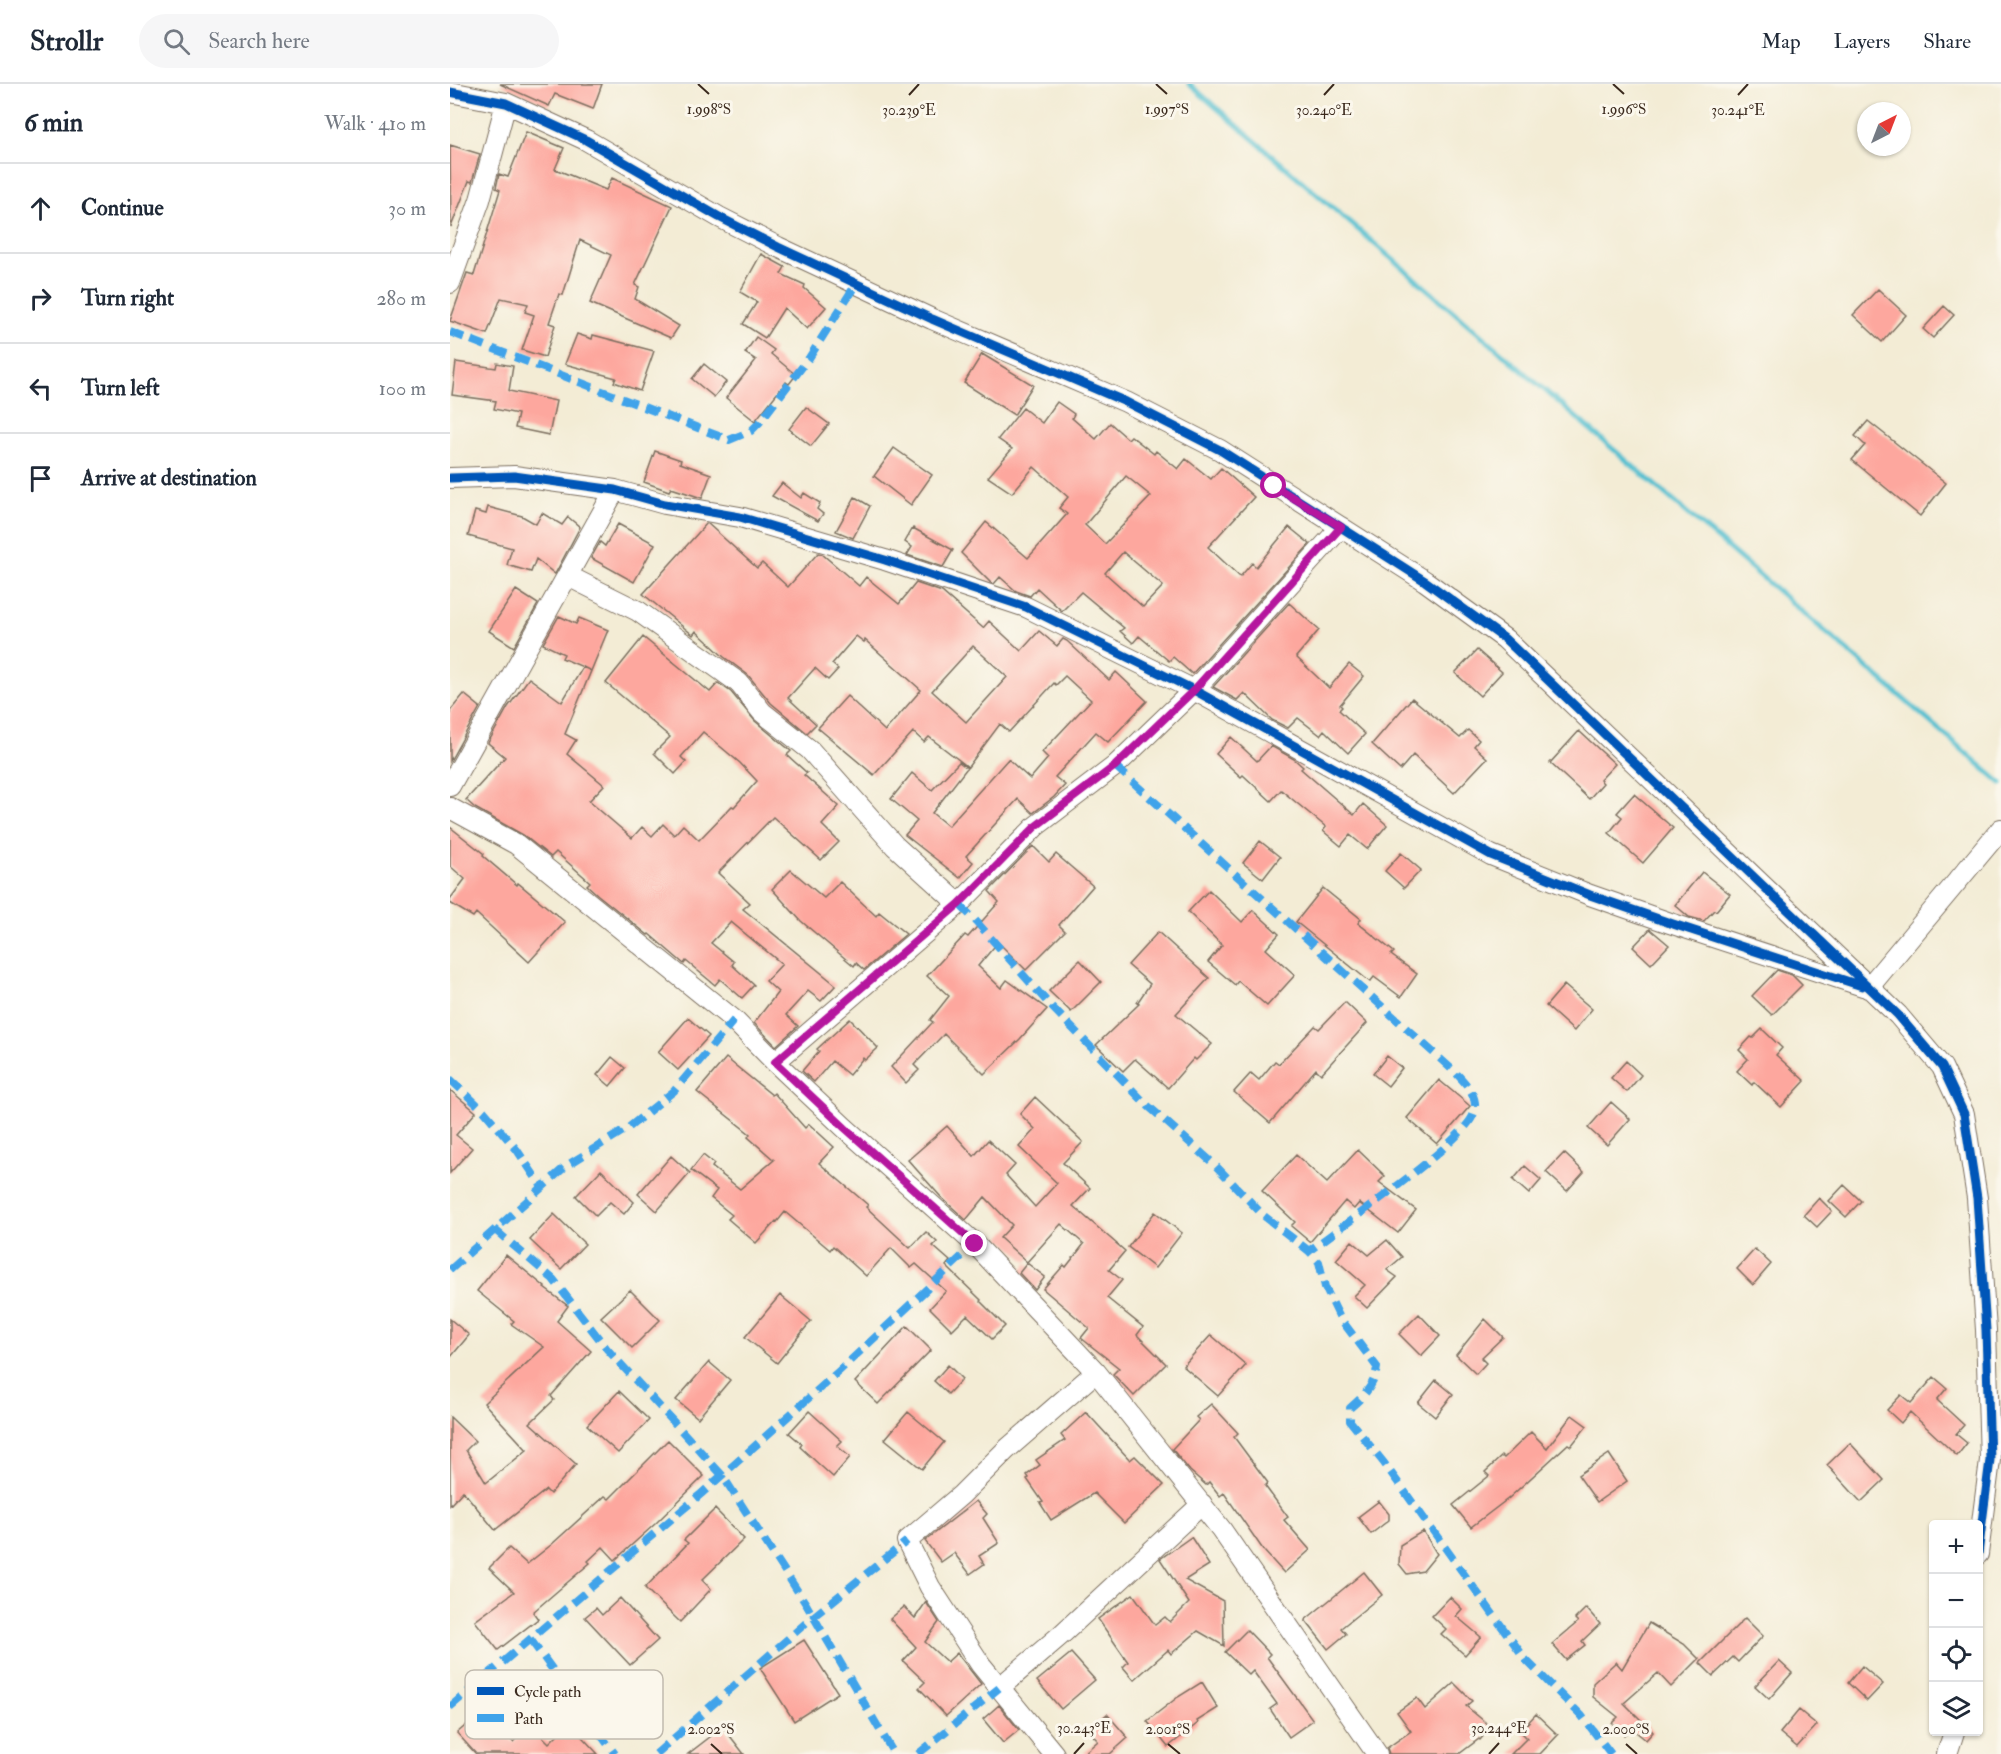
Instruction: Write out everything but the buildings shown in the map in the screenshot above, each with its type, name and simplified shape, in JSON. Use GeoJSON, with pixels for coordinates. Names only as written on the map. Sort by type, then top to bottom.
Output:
{"type":"FeatureCollection","features":[{"type":"Feature","properties":{"kind":"street"},"geometry":{"type":"LineString","coordinates":[[450,92],[506,103],[586,140],[719,217],[778,247],[932,319],[1137,407],[1220,450],[1425,581],[1505,639],[1898,1015],[1942,1067],[1964,1114],[1977,1198],[1986,1330],[1990,1460],[1982,1520]]}},
{"type":"Feature","properties":{"kind":"street"},"geometry":{"type":"LineString","coordinates":[[450,283],[480,200],[506,103]]}},
{"type":"Feature","properties":{"kind":"street"},"geometry":{"type":"LineString","coordinates":[[450,478],[514,476],[615,490],[664,504],[740,518],[885,560],[1026,607],[1194,690],[1491,855],[1670,924],[1868,988]]}},
{"type":"Feature","properties":{"kind":"street"},"geometry":{"type":"LineString","coordinates":[[450,786],[615,490]]}},
{"type":"Feature","properties":{"kind":"street"},"geometry":{"type":"LineString","coordinates":[[775,1062],[959,904],[1036,826],[1115,766],[1194,690],[1341,527]]}},
{"type":"Feature","properties":{"kind":"street"},"geometry":{"type":"LineString","coordinates":[[568,576],[638,611],[739,683],[762,712],[810,750],[896,846],[959,904]]}},
{"type":"Feature","properties":{"kind":"street"},"geometry":{"type":"LineString","coordinates":[[450,808],[516,844],[734,1020],[845,1128],[975,1244],[1096,1372],[1202,1504],[1377,1754]]}},
{"type":"Feature","properties":{"kind":"street"},"geometry":{"type":"LineString","coordinates":[[1868,988],[2001,830]]}},
{"type":"Feature","properties":{"kind":"street"},"geometry":{"type":"LineString","coordinates":[[1054,1754],[981,1665],[935,1595],[907,1540],[961,1495],[1005,1450],[1096,1372]]}},
{"type":"Feature","properties":{"kind":"street"},"geometry":{"type":"LineString","coordinates":[[999,1688],[1062,1634],[1202,1504]]}},
{"type":"Feature","properties":{"kind":"street"},"geometry":{"type":"LineString","coordinates":[[1947,1754],[1952,1736]]}},
{"type":"Feature","properties":{"kind":"waterway"},"geometry":{"type":"LineString","coordinates":[[1189,84],[2001,783]]}},
{"type":"Feature","properties":{"kind":"marked path"},"geometry":{"type":"LineString","coordinates":[[450,332],[729,440],[751,431],[759,423],[809,358],[856,284]]}},
{"type":"Feature","properties":{"kind":"marked path"},"geometry":{"type":"LineString","coordinates":[[1115,766],[1456,1073],[1473,1096],[1474,1113],[1466,1126],[1449,1144],[1309,1251]]}},
{"type":"Feature","properties":{"kind":"marked path"},"geometry":{"type":"LineString","coordinates":[[959,904],[1049,1004],[1146,1104],[1214,1164],[1264,1216],[1309,1251],[1319,1262],[1325,1287],[1340,1318],[1377,1367],[1368,1390],[1350,1408],[1350,1421],[1384,1463],[1526,1660],[1581,1715],[1611,1754]]}},
{"type":"Feature","properties":{"kind":"marked path"},"geometry":{"type":"LineString","coordinates":[[450,1270],[566,1166],[628,1128],[674,1091],[734,1020]]}},
{"type":"Feature","properties":{"kind":"marked path"},"geometry":{"type":"LineString","coordinates":[[450,1079],[484,1111],[517,1150],[542,1187]]}},
{"type":"Feature","properties":{"kind":"marked path"},"geometry":{"type":"LineString","coordinates":[[494,1229],[553,1279],[607,1349],[722,1475],[806,1604],[894,1754]]}},
{"type":"Feature","properties":{"kind":"marked path"},"geometry":{"type":"LineString","coordinates":[[494,1670],[701,1494],[839,1371],[975,1244]]}},
{"type":"Feature","properties":{"kind":"marked path"},"geometry":{"type":"LineString","coordinates":[[656,1754],[814,1616],[907,1541]]}},
{"type":"Feature","properties":{"kind":"marked path"},"geometry":{"type":"LineString","coordinates":[[530,1639],[553,1670]]}},
{"type":"Feature","properties":{"kind":"marked path"},"geometry":{"type":"LineString","coordinates":[[918,1754],[999,1688]]}},
{"type":"Feature","properties":{"kind":"marked path"},"geometry":{"type":"LineString","coordinates":[[450,1707],[465,1694]]}},
{"type":"Feature","properties":{"kind":"marked path"},"geometry":{"type":"LineString","coordinates":[[604,1739],[615,1754]]}},
{"type":"Feature","properties":{"kind":"cycle path"},"geometry":{"type":"LineString","coordinates":[[450,92],[506,103],[586,140],[719,217],[778,247],[932,319],[1126,402],[1220,450],[1425,581],[1505,639],[1898,1015],[1942,1067],[1964,1114],[1977,1198],[1986,1330],[1990,1460],[1982,1520]]}},
{"type":"Feature","properties":{"kind":"cycle path"},"geometry":{"type":"LineString","coordinates":[[450,478],[514,476],[615,490],[665,504],[740,517],[885,560],[1026,607],[1194,690],[1491,855],[1590,895],[1862,986]]}},
{"type":"Feature","properties":{"kind":"route"},"geometry":{"type":"LineString","coordinates":[[975,1244],[775,1062],[959,904],[1036,826],[1115,766],[1194,690],[1341,527],[1274,486]]}}]}
